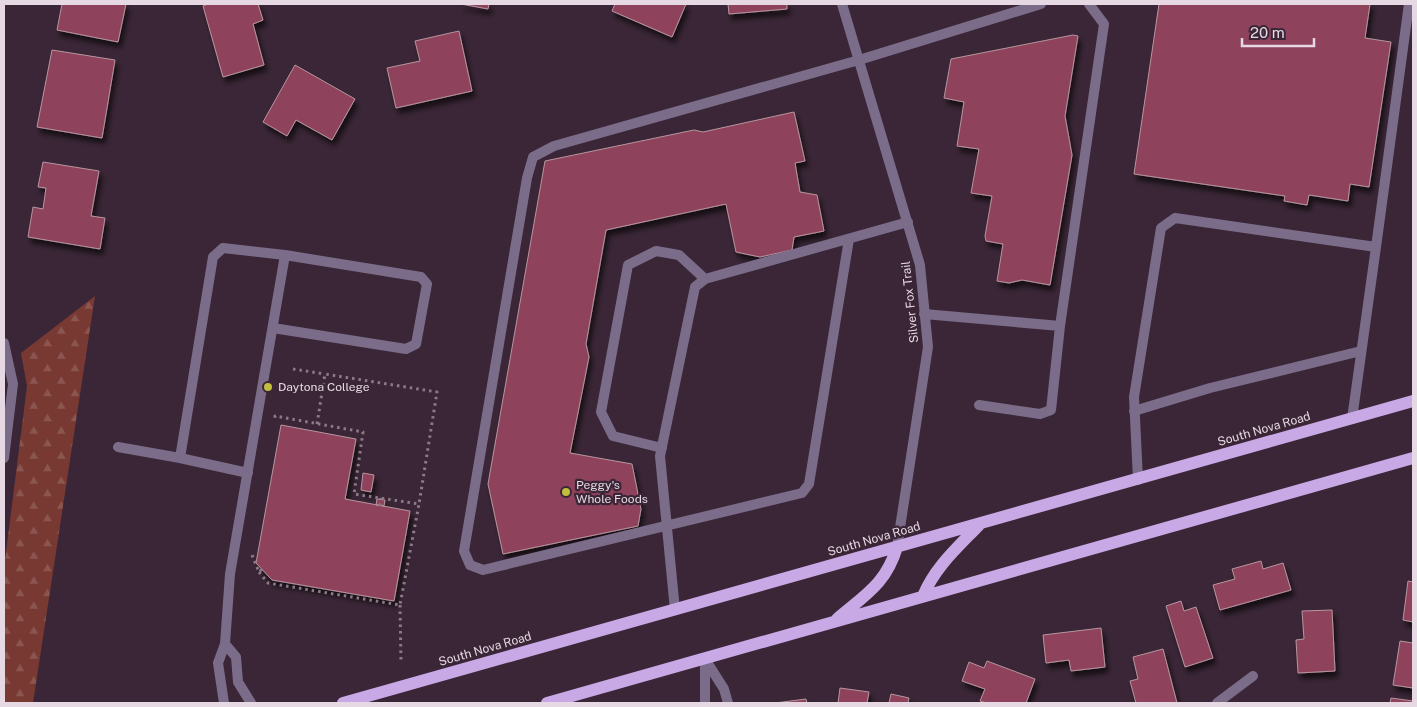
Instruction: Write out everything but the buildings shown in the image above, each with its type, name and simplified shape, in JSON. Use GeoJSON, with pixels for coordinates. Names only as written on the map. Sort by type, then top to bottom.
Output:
{"type":"FeatureCollection","features":[{"type":"Feature","properties":{"kind":"main road","name":"South Nova Road"},"geometry":{"type":"LineString","coordinates":[[343,703],[1413,401]]}},
{"type":"Feature","properties":{"kind":"main road"},"geometry":{"type":"LineString","coordinates":[[547,703],[1413,458]]}},
{"type":"Feature","properties":{"kind":"main road"},"geometry":{"type":"LineString","coordinates":[[924,596],[930,580],[943,562],[981,524]]}},
{"type":"Feature","properties":{"kind":"main road"},"geometry":{"type":"LineString","coordinates":[[833,622],[881,581],[891,566],[897,547]]}},
{"type":"Feature","properties":{"kind":"street","name":"Silver Fox Trail"},"geometry":{"type":"LineString","coordinates":[[842,4],[920,265],[928,347],[897,547]]}},
{"type":"Feature","properties":{"kind":"street"},"geometry":{"type":"LineString","coordinates":[[849,239],[809,484],[802,493],[483,570],[470,565],[464,551],[522,207],[533,157],[554,146],[859,60],[1041,4]]}},
{"type":"Feature","properties":{"kind":"street"},"geometry":{"type":"LineString","coordinates":[[979,405],[1040,414],[1051,410],[1060,326],[1104,24],[1089,4]]}},
{"type":"Feature","properties":{"kind":"street"},"geometry":{"type":"LineString","coordinates":[[1352,419],[1409,4]]}},
{"type":"Feature","properties":{"kind":"street"},"geometry":{"type":"LineString","coordinates":[[1138,480],[1134,397],[1161,228],[1175,218],[1376,247]]}},
{"type":"Feature","properties":{"kind":"street"},"geometry":{"type":"LineString","coordinates":[[675,610],[660,456],[695,288],[705,280],[908,222]]}},
{"type":"Feature","properties":{"kind":"street"},"geometry":{"type":"LineString","coordinates":[[180,458],[213,257],[223,248],[286,255],[421,277],[427,284],[416,344],[406,349],[273,328]]}},
{"type":"Feature","properties":{"kind":"street"},"geometry":{"type":"LineString","coordinates":[[662,448],[613,436],[601,412],[628,265],[656,250],[679,255],[705,280]]}},
{"type":"Feature","properties":{"kind":"street"},"geometry":{"type":"LineString","coordinates":[[224,703],[218,663],[225,644],[230,574],[286,255]]}},
{"type":"Feature","properties":{"kind":"street"},"geometry":{"type":"LineString","coordinates":[[924,314],[1060,326]]}},
{"type":"Feature","properties":{"kind":"street"},"geometry":{"type":"LineString","coordinates":[[4,343],[13,384],[4,458]]}},
{"type":"Feature","properties":{"kind":"street"},"geometry":{"type":"LineString","coordinates":[[1134,411],[1210,388],[1361,351]]}},
{"type":"Feature","properties":{"kind":"street"},"geometry":{"type":"LineString","coordinates":[[118,447],[248,473]]}},
{"type":"Feature","properties":{"kind":"street"},"geometry":{"type":"LineString","coordinates":[[225,644],[236,657],[238,682],[251,703]]}},
{"type":"Feature","properties":{"kind":"street"},"geometry":{"type":"LineString","coordinates":[[705,659],[705,703]]}},
{"type":"Feature","properties":{"kind":"street"},"geometry":{"type":"LineString","coordinates":[[705,659],[724,688],[728,703]]}},
{"type":"Feature","properties":{"kind":"street"},"geometry":{"type":"LineString","coordinates":[[1217,703],[1253,676]]}},
{"type":"Feature","properties":{"kind":"path"},"geometry":{"type":"LineString","coordinates":[[293,369],[436,392],[419,504],[400,605],[401,662]]}},
{"type":"Feature","properties":{"kind":"path"},"geometry":{"type":"LineString","coordinates":[[317,424],[325,374]]}},
{"type":"Feature","properties":{"kind":"path"},"geometry":{"type":"LineString","coordinates":[[274,426],[275,416],[363,432],[354,494],[419,504]]}},
{"type":"Feature","properties":{"kind":"path"},"geometry":{"type":"LineString","coordinates":[[380,506],[381,498]]}},
{"type":"Feature","properties":{"kind":"path"},"geometry":{"type":"LineString","coordinates":[[253,548],[252,558],[268,583],[400,605]]}},
{"type":"Feature","properties":{"kind":"green space"},"geometry":{"type":"Polygon","coordinates":[[[95,296],[33,703],[4,703],[4,568],[27,386],[21,353],[95,296]]]}},
{"type":"Feature","properties":{"kind":"place","name":"Daytona College"},"geometry":{"type":"Point","coordinates":[268,387]}},
{"type":"Feature","properties":{"kind":"place","name":"Peggy's Whole Foods"},"geometry":{"type":"Point","coordinates":[566,492]}}]}
